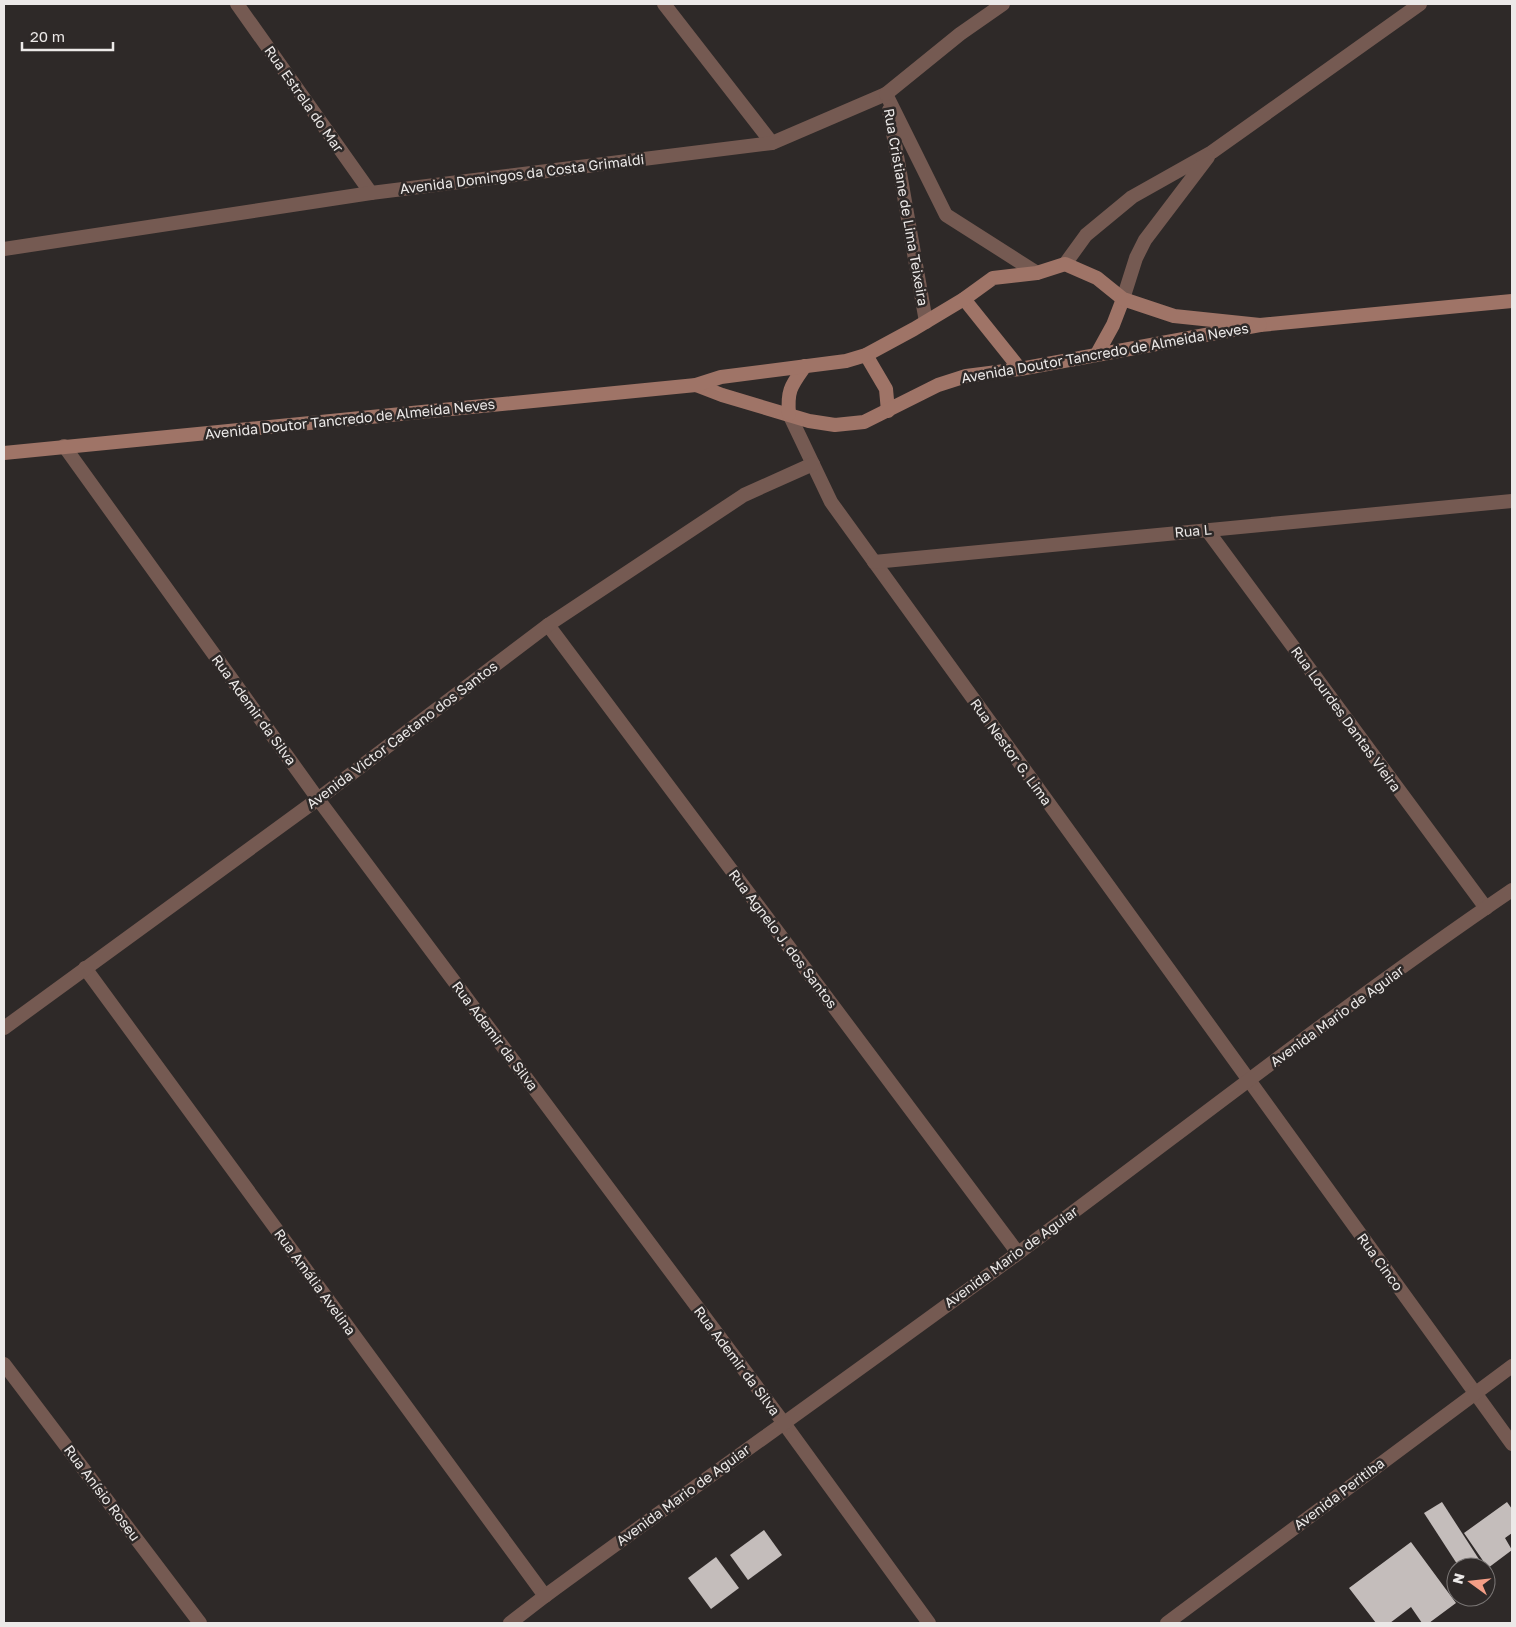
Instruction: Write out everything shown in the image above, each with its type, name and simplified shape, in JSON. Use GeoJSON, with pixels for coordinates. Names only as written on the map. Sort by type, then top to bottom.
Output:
{"type":"FeatureCollection","features":[{"type":"Feature","properties":{"kind":"main road","name":"Avenida Doutor Tancredo de Almeida Neves"},"geometry":{"type":"LineString","coordinates":[[4,454],[64,446],[696,385],[721,377],[846,361],[866,355],[926,322],[964,299],[993,278],[1036,273],[1066,264],[1097,278],[1123,298],[1174,316],[1260,325]]}},
{"type":"Feature","properties":{"kind":"main road"},"geometry":{"type":"LineString","coordinates":[[1097,354],[1123,298]]}},
{"type":"Feature","properties":{"kind":"main road"},"geometry":{"type":"LineString","coordinates":[[964,299],[1020,368]]}},
{"type":"Feature","properties":{"kind":"main road","name":"Avenida Doutor Tancredo de Almeida Neves"},"geometry":{"type":"LineString","coordinates":[[696,385],[722,395],[808,421],[835,426],[864,422],[938,385],[966,376],[1260,325],[1512,300]]}},
{"type":"Feature","properties":{"kind":"main road"},"geometry":{"type":"LineString","coordinates":[[866,355],[886,389],[888,411]]}},
{"type":"Feature","properties":{"kind":"main road"},"geometry":{"type":"LineString","coordinates":[[789,414],[788,397],[794,382],[805,366]]}},
{"type":"Feature","properties":{"kind":"street","name":"Rua Estrela do Mar"},"geometry":{"type":"LineString","coordinates":[[237,4],[371,193]]}},
{"type":"Feature","properties":{"kind":"street"},"geometry":{"type":"LineString","coordinates":[[664,4],[772,143]]}},
{"type":"Feature","properties":{"kind":"street","name":"Avenida Domingos da Costa Grimaldi"},"geometry":{"type":"LineString","coordinates":[[4,249],[371,193],[772,143],[886,94],[960,34],[1003,4]]}},
{"type":"Feature","properties":{"kind":"street"},"geometry":{"type":"LineString","coordinates":[[1066,264],[1086,235],[1132,197],[1212,152],[1420,4]]}},
{"type":"Feature","properties":{"kind":"street","name":"Rua Cristiane de Lima Teixeira"},"geometry":{"type":"LineString","coordinates":[[886,94],[946,215],[1036,273]]}},
{"type":"Feature","properties":{"kind":"street","name":"Rua Cristiane de Lima Teixeira"},"geometry":{"type":"LineString","coordinates":[[886,94],[926,322]]}},
{"type":"Feature","properties":{"kind":"street"},"geometry":{"type":"LineString","coordinates":[[1123,298],[1136,258],[1145,240],[1212,152]]}},
{"type":"Feature","properties":{"kind":"street","name":"Rua Nestor G. Lima"},"geometry":{"type":"LineString","coordinates":[[789,414],[831,502],[1248,1080]]}},
{"type":"Feature","properties":{"kind":"street","name":"Rua Ademir da Silva"},"geometry":{"type":"LineString","coordinates":[[64,446],[318,799],[783,1422],[929,1623]]}},
{"type":"Feature","properties":{"kind":"street","name":"Avenida Victor Caetano dos Santos"},"geometry":{"type":"LineString","coordinates":[[4,1028],[318,799],[548,625],[744,495],[813,464]]}},
{"type":"Feature","properties":{"kind":"street","name":"Rua L"},"geometry":{"type":"LineString","coordinates":[[874,562],[1512,501]]}},
{"type":"Feature","properties":{"kind":"street","name":"Rua Lourdes Dantas Vieira"},"geometry":{"type":"LineString","coordinates":[[1207,530],[1486,908]]}},
{"type":"Feature","properties":{"kind":"street","name":"Rua Agnelo J. dos Santos"},"geometry":{"type":"LineString","coordinates":[[548,625],[1018,1253]]}},
{"type":"Feature","properties":{"kind":"street","name":"Avenida Mario de Aguiar"},"geometry":{"type":"LineString","coordinates":[[510,1623],[544,1596],[1018,1253],[1248,1080],[1512,890]]}},
{"type":"Feature","properties":{"kind":"street","name":"Rua Amália Avelina"},"geometry":{"type":"LineString","coordinates":[[85,968],[544,1596]]}},
{"type":"Feature","properties":{"kind":"street","name":"Rua Cinco"},"geometry":{"type":"LineString","coordinates":[[1248,1080],[1512,1444]]}},
{"type":"Feature","properties":{"kind":"street","name":"Rua Anísio Roseu"},"geometry":{"type":"LineString","coordinates":[[4,1364],[200,1623]]}},
{"type":"Feature","properties":{"kind":"street","name":"Avenida Peritiba"},"geometry":{"type":"LineString","coordinates":[[1167,1623],[1474,1392],[1512,1366]]}},
{"type":"Feature","properties":{"kind":"building"},"geometry":{"type":"Polygon","coordinates":[[[1442,1502],[1478,1557],[1453,1557],[1424,1513],[1442,1502]]]}},
{"type":"Feature","properties":{"kind":"building"},"geometry":{"type":"Polygon","coordinates":[[[1507,1502],[1512,1509],[1512,1533],[1505,1538],[1512,1550],[1496,1562],[1496,1557],[1480,1557],[1464,1533],[1507,1502]]]}},
{"type":"Feature","properties":{"kind":"building"},"geometry":{"type":"Polygon","coordinates":[[[764,1530],[782,1555],[748,1580],[730,1555],[764,1530]]]}},
{"type":"Feature","properties":{"kind":"building"},"geometry":{"type":"Polygon","coordinates":[[[1411,1542],[1446,1589],[1446,1607],[1451,1607],[1429,1623],[1422,1623],[1411,1607],[1390,1623],[1376,1623],[1349,1588],[1411,1542]]]}},
{"type":"Feature","properties":{"kind":"building"},"geometry":{"type":"Polygon","coordinates":[[[716,1557],[739,1588],[711,1609],[688,1578],[716,1557]]]}}]}
